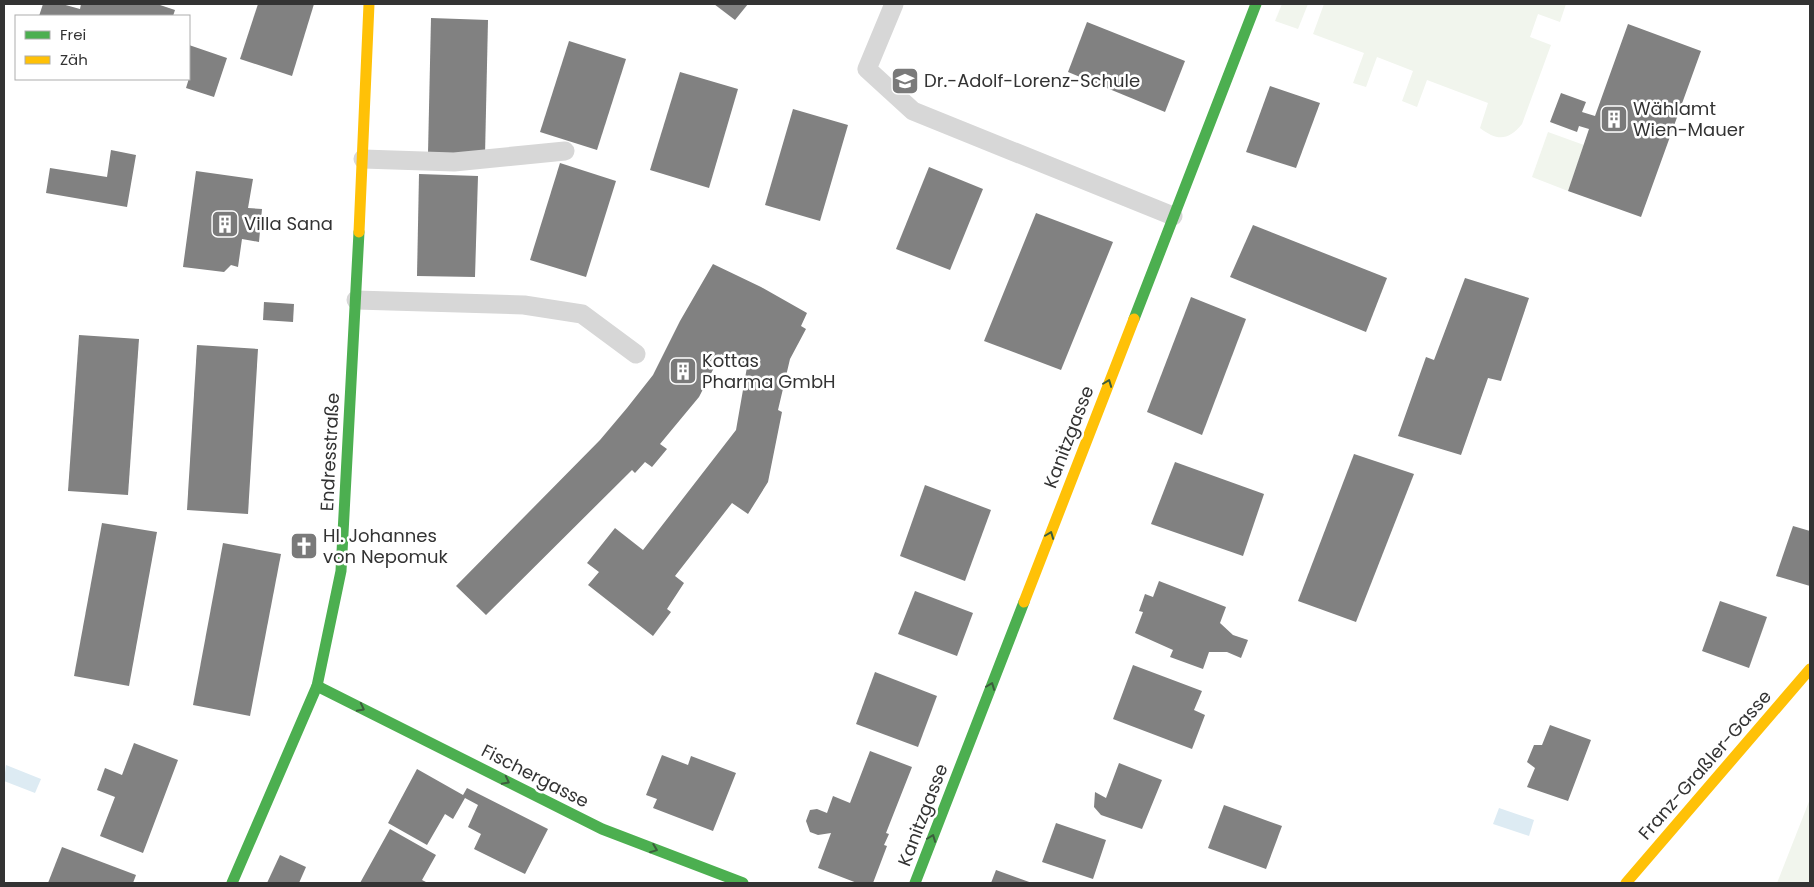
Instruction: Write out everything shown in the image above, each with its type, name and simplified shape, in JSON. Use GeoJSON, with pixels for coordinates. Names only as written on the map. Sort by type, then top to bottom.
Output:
{"type":"FeatureCollection","features":[{"type":"Feature","properties":{"kind":"street","name":"Endresstraße"},"geometry":{"type":"LineString","coordinates":[[232,883],[317,686],[341,571],[363,159],[369,4]]}},
{"type":"Feature","properties":{"kind":"street","name":"Kanitzgasse"},"geometry":{"type":"LineString","coordinates":[[915,883],[1256,4]]}},
{"type":"Feature","properties":{"kind":"street","name":"Franz-Graßler-Gasse"},"geometry":{"type":"LineString","coordinates":[[1626,883],[1810,669]]}},
{"type":"Feature","properties":{"kind":"street","name":"Fischergasse"},"geometry":{"type":"LineString","coordinates":[[317,686],[602,829],[743,883]]}},
{"type":"Feature","properties":{"kind":"lane"},"geometry":{"type":"LineString","coordinates":[[894,4],[867,69],[913,111],[1173,216]]}},
{"type":"Feature","properties":{"kind":"lane"},"geometry":{"type":"LineString","coordinates":[[363,159],[454,162],[565,151]]}},
{"type":"Feature","properties":{"kind":"lane"},"geometry":{"type":"LineString","coordinates":[[356,300],[524,304],[582,314],[636,354]]}},
{"type":"Feature","properties":{"kind":"shaded area"},"geometry":{"type":"Polygon","coordinates":[[[1282,4],[1308,4],[1298,29],[1275,21],[1282,4]]]}},
{"type":"Feature","properties":{"kind":"shaded area"},"geometry":{"type":"Polygon","coordinates":[[[1324,4],[1566,4],[1560,22],[1538,14],[1530,37],[1551,45],[1522,124],[1512,134],[1497,137],[1480,128],[1488,103],[1427,80],[1417,107],[1402,101],[1413,71],[1377,57],[1366,87],[1353,83],[1364,53],[1313,34],[1324,4]]]}},
{"type":"Feature","properties":{"kind":"shaded area"},"geometry":{"type":"Polygon","coordinates":[[[1548,132],[1584,145],[1568,191],[1532,177],[1548,132]]]}},
{"type":"Feature","properties":{"kind":"shaded area"},"geometry":{"type":"Polygon","coordinates":[[[6,765],[41,779],[35,793],[4,781],[6,765]]]}},
{"type":"Feature","properties":{"kind":"shaded area"},"geometry":{"type":"Polygon","coordinates":[[[1810,799],[1810,883],[1777,883],[1810,799]]]}},
{"type":"Feature","properties":{"kind":"shaded area"},"geometry":{"type":"Polygon","coordinates":[[[1499,808],[1534,820],[1529,836],[1493,824],[1499,808]]]}},
{"type":"Feature","properties":{"kind":"building"},"geometry":{"type":"Polygon","coordinates":[[[43,4],[62,4],[80,9],[81,4],[157,4],[175,10],[173,15],[39,15],[43,4]]]}},
{"type":"Feature","properties":{"kind":"building"},"geometry":{"type":"Polygon","coordinates":[[[258,4],[314,4],[292,76],[240,59],[258,4]]]}},
{"type":"Feature","properties":{"kind":"building"},"geometry":{"type":"Polygon","coordinates":[[[714,4],[748,4],[735,20],[714,4]]]}},
{"type":"Feature","properties":{"kind":"building"},"geometry":{"type":"Polygon","coordinates":[[[431,18],[488,20],[485,155],[428,153],[431,18]]]}},
{"type":"Feature","properties":{"kind":"building"},"geometry":{"type":"Polygon","coordinates":[[[1087,22],[1185,61],[1165,112],[1068,72],[1087,22]]]}},
{"type":"Feature","properties":{"kind":"building","name":"Wählamt Wien-Mauer"},"geometry":{"type":"Polygon","coordinates":[[[1628,24],[1701,51],[1641,217],[1568,191],[1589,129],[1579,126],[1577,132],[1550,122],[1561,93],[1586,102],[1582,112],[1595,116],[1628,24]]]}},
{"type":"Feature","properties":{"kind":"building"},"geometry":{"type":"Polygon","coordinates":[[[569,41],[626,59],[597,150],[540,132],[569,41]]]}},
{"type":"Feature","properties":{"kind":"building"},"geometry":{"type":"Polygon","coordinates":[[[190,45],[227,58],[214,97],[186,88],[190,80],[190,45]]]}},
{"type":"Feature","properties":{"kind":"building"},"geometry":{"type":"Polygon","coordinates":[[[680,72],[738,89],[709,188],[650,170],[680,72]]]}},
{"type":"Feature","properties":{"kind":"building"},"geometry":{"type":"Polygon","coordinates":[[[1270,86],[1320,103],[1296,168],[1246,152],[1270,86]]]}},
{"type":"Feature","properties":{"kind":"building"},"geometry":{"type":"Polygon","coordinates":[[[793,109],[848,125],[820,221],[765,205],[793,109]]]}},
{"type":"Feature","properties":{"kind":"building"},"geometry":{"type":"Polygon","coordinates":[[[111,150],[136,155],[127,207],[46,193],[50,168],[107,177],[111,150]]]}},
{"type":"Feature","properties":{"kind":"building"},"geometry":{"type":"Polygon","coordinates":[[[560,163],[616,181],[586,277],[530,260],[560,163]]]}},
{"type":"Feature","properties":{"kind":"building"},"geometry":{"type":"Polygon","coordinates":[[[929,167],[983,189],[950,270],[896,249],[929,167]]]}},
{"type":"Feature","properties":{"kind":"building","name":"Villa Sana"},"geometry":{"type":"Polygon","coordinates":[[[196,171],[253,179],[248,208],[262,209],[259,242],[242,239],[238,267],[231,265],[224,272],[183,267],[196,171]]]}},
{"type":"Feature","properties":{"kind":"building"},"geometry":{"type":"Polygon","coordinates":[[[419,174],[478,176],[475,277],[417,276],[419,174]]]}},
{"type":"Feature","properties":{"kind":"building"},"geometry":{"type":"Polygon","coordinates":[[[1036,213],[1113,242],[1061,370],[984,341],[1036,213]]]}},
{"type":"Feature","properties":{"kind":"building"},"geometry":{"type":"Polygon","coordinates":[[[1253,225],[1387,278],[1366,332],[1230,277],[1253,225]]]}},
{"type":"Feature","properties":{"kind":"building"},"geometry":{"type":"Polygon","coordinates":[[[713,264],[761,287],[807,313],[801,326],[806,329],[790,359],[778,410],[782,412],[768,482],[748,514],[732,503],[675,576],[684,583],[667,609],[671,612],[653,636],[588,585],[599,572],[587,563],[615,528],[643,550],[736,430],[747,367],[721,354],[699,397],[660,444],[667,449],[652,467],[645,462],[635,473],[632,470],[486,615],[456,586],[600,440],[627,408],[653,375],[680,321],[713,264]]]}},
{"type":"Feature","properties":{"kind":"building"},"geometry":{"type":"Polygon","coordinates":[[[1465,278],[1529,298],[1501,381],[1488,378],[1461,455],[1398,436],[1426,357],[1434,360],[1465,278]]]}},
{"type":"Feature","properties":{"kind":"building"},"geometry":{"type":"Polygon","coordinates":[[[1191,297],[1246,319],[1202,435],[1147,412],[1191,297]]]}},
{"type":"Feature","properties":{"kind":"building"},"geometry":{"type":"Polygon","coordinates":[[[264,302],[294,304],[293,322],[263,320],[264,302]]]}},
{"type":"Feature","properties":{"kind":"building"},"geometry":{"type":"Polygon","coordinates":[[[79,335],[139,339],[128,495],[68,491],[79,335]]]}},
{"type":"Feature","properties":{"kind":"building"},"geometry":{"type":"Polygon","coordinates":[[[197,345],[258,349],[248,514],[187,510],[197,345]]]}},
{"type":"Feature","properties":{"kind":"building"},"geometry":{"type":"Polygon","coordinates":[[[1354,454],[1414,474],[1356,622],[1298,601],[1354,454]]]}},
{"type":"Feature","properties":{"kind":"building"},"geometry":{"type":"Polygon","coordinates":[[[1175,462],[1264,494],[1243,556],[1151,524],[1175,462]]]}},
{"type":"Feature","properties":{"kind":"building"},"geometry":{"type":"Polygon","coordinates":[[[925,485],[991,510],[965,581],[900,556],[925,485]]]}},
{"type":"Feature","properties":{"kind":"building"},"geometry":{"type":"Polygon","coordinates":[[[102,523],[157,532],[129,686],[74,676],[102,523]]]}},
{"type":"Feature","properties":{"kind":"building"},"geometry":{"type":"Polygon","coordinates":[[[1793,526],[1810,531],[1810,586],[1776,576],[1793,526]]]}},
{"type":"Feature","properties":{"kind":"building","name":"Hl. Johannes von Nepomuk"},"geometry":{"type":"Polygon","coordinates":[[[297,534],[315,538],[311,558],[292,554],[297,534]]]}},
{"type":"Feature","properties":{"kind":"building"},"geometry":{"type":"Polygon","coordinates":[[[223,543],[281,554],[250,716],[193,705],[223,543]]]}},
{"type":"Feature","properties":{"kind":"building"},"geometry":{"type":"Polygon","coordinates":[[[1159,581],[1226,607],[1220,623],[1233,635],[1248,640],[1241,658],[1227,652],[1209,652],[1203,669],[1170,657],[1173,650],[1135,633],[1143,612],[1139,611],[1145,594],[1153,597],[1159,581]]]}},
{"type":"Feature","properties":{"kind":"building"},"geometry":{"type":"Polygon","coordinates":[[[915,591],[973,613],[957,656],[898,634],[915,591]]]}},
{"type":"Feature","properties":{"kind":"building"},"geometry":{"type":"Polygon","coordinates":[[[1720,601],[1767,617],[1749,668],[1702,651],[1720,601]]]}},
{"type":"Feature","properties":{"kind":"building"},"geometry":{"type":"Polygon","coordinates":[[[1133,665],[1202,691],[1194,710],[1205,715],[1192,749],[1113,719],[1133,665]]]}},
{"type":"Feature","properties":{"kind":"building"},"geometry":{"type":"Polygon","coordinates":[[[875,672],[937,696],[918,747],[856,724],[875,672]]]}},
{"type":"Feature","properties":{"kind":"building"},"geometry":{"type":"Polygon","coordinates":[[[1550,725],[1591,740],[1568,801],[1527,787],[1535,768],[1527,762],[1534,745],[1542,745],[1550,725]]]}},
{"type":"Feature","properties":{"kind":"building"},"geometry":{"type":"Polygon","coordinates":[[[134,743],[178,760],[143,853],[100,836],[115,797],[97,790],[105,768],[122,775],[134,743]]]}},
{"type":"Feature","properties":{"kind":"building"},"geometry":{"type":"Polygon","coordinates":[[[870,751],[912,767],[886,833],[889,834],[884,845],[887,846],[873,883],[857,883],[818,868],[831,833],[818,835],[810,832],[806,821],[810,810],[817,809],[827,813],[833,796],[850,803],[870,751]]]}},
{"type":"Feature","properties":{"kind":"building"},"geometry":{"type":"Polygon","coordinates":[[[662,755],[688,765],[691,756],[736,773],[713,831],[653,808],[657,799],[646,795],[662,755]]]}},
{"type":"Feature","properties":{"kind":"building"},"geometry":{"type":"Polygon","coordinates":[[[1119,763],[1162,780],[1142,829],[1101,815],[1094,807],[1095,792],[1106,798],[1119,763]]]}},
{"type":"Feature","properties":{"kind":"building"},"geometry":{"type":"Polygon","coordinates":[[[417,769],[463,795],[467,788],[548,829],[525,874],[474,849],[481,834],[468,827],[478,805],[465,798],[453,819],[445,814],[427,845],[388,823],[417,769]]]}},
{"type":"Feature","properties":{"kind":"building"},"geometry":{"type":"Polygon","coordinates":[[[1224,805],[1282,826],[1266,869],[1208,848],[1224,805]]]}},
{"type":"Feature","properties":{"kind":"building"},"geometry":{"type":"Polygon","coordinates":[[[1056,823],[1106,840],[1093,879],[1042,862],[1056,823]]]}},
{"type":"Feature","properties":{"kind":"building"},"geometry":{"type":"Polygon","coordinates":[[[390,829],[436,855],[422,880],[428,883],[360,883],[390,829]]]}},
{"type":"Feature","properties":{"kind":"building"},"geometry":{"type":"Polygon","coordinates":[[[62,847],[136,875],[133,883],[48,883],[62,847]]]}},
{"type":"Feature","properties":{"kind":"building"},"geometry":{"type":"Polygon","coordinates":[[[280,855],[306,867],[299,883],[267,883],[280,855]]]}},
{"type":"Feature","properties":{"kind":"building"},"geometry":{"type":"Polygon","coordinates":[[[996,870],[1032,883],[991,883],[996,870]]]}},
{"type":"Feature","properties":{"kind":"traffic: fast"},"geometry":{"type":"LineString","coordinates":[[1134,319],[1256,4]]}},
{"type":"Feature","properties":{"kind":"traffic: fast"},"geometry":{"type":"LineString","coordinates":[[232,883],[317,686],[341,571],[359,232]]}},
{"type":"Feature","properties":{"kind":"traffic: fast"},"geometry":{"type":"LineString","coordinates":[[915,883],[1024,602]]}},
{"type":"Feature","properties":{"kind":"traffic: fast"},"geometry":{"type":"LineString","coordinates":[[317,686],[602,829],[743,883]]}},
{"type":"Feature","properties":{"kind":"traffic: slow"},"geometry":{"type":"LineString","coordinates":[[359,232],[369,4]]}},
{"type":"Feature","properties":{"kind":"traffic: slow"},"geometry":{"type":"LineString","coordinates":[[1024,602],[1134,319]]}},
{"type":"Feature","properties":{"kind":"traffic: slow"},"geometry":{"type":"LineString","coordinates":[[1626,883],[1810,669]]}},
{"type":"Feature","properties":{"kind":"place","name":"Dr.-Adolf-Lorenz-Schule"},"geometry":{"type":"Point","coordinates":[905,81]}},
{"type":"Feature","properties":{"kind":"place","name":"Wählamt Wien-Mauer"},"geometry":{"type":"Point","coordinates":[1614,119]}},
{"type":"Feature","properties":{"kind":"place","name":"Villa Sana"},"geometry":{"type":"Point","coordinates":[225,224]}},
{"type":"Feature","properties":{"kind":"place","name":"Kottas Pharma GmbH"},"geometry":{"type":"Point","coordinates":[683,371]}},
{"type":"Feature","properties":{"kind":"place","name":"Hl. Johannes von Nepomuk"},"geometry":{"type":"Point","coordinates":[304,546]}}]}
